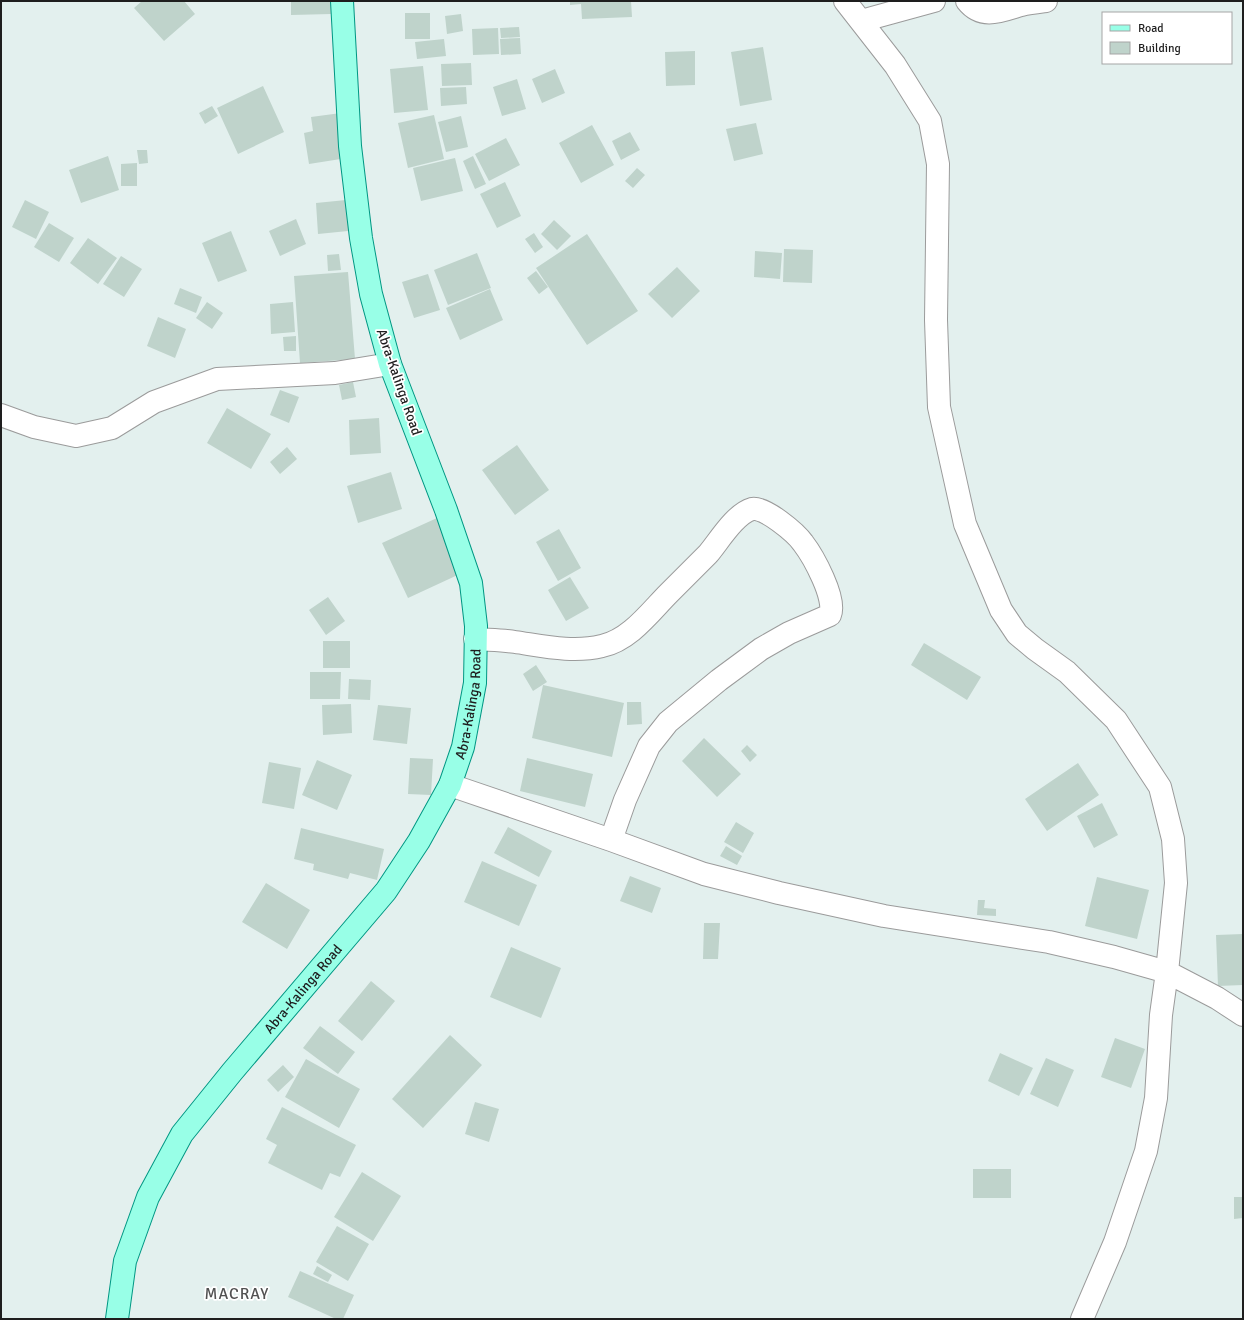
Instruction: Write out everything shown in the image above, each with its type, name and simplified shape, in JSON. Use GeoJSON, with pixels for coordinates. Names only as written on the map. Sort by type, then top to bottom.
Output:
{"type":"FeatureCollection","features":[{"type":"Feature","properties":{"kind":"main road","name":"Abra-Kalinga Road"},"geometry":{"type":"LineString","coordinates":[[117,1319],[125,1261],[148,1197],[182,1134],[232,1072],[386,891],[419,841],[450,785],[463,747],[475,683],[476,626],[471,583],[446,510],[390,364],[371,294],[361,238],[350,146],[342,1]]}},
{"type":"Feature","properties":{"kind":"street"},"geometry":{"type":"LineString","coordinates":[[845,1],[894,65],[930,121],[938,164],[936,320],[939,407],[965,524],[1001,610],[1017,634],[1067,672],[1116,720],[1160,787],[1173,839],[1176,883],[1161,1015],[1156,1098],[1146,1151],[1114,1242],[1082,1319]]}},
{"type":"Feature","properties":{"kind":"street"},"geometry":{"type":"LineString","coordinates":[[861,21],[934,1]]}},
{"type":"Feature","properties":{"kind":"street"},"geometry":{"type":"LineString","coordinates":[[967,1],[977,10],[993,13],[1024,4],[1046,1]]}},
{"type":"Feature","properties":{"kind":"street"},"geometry":{"type":"LineString","coordinates":[[1,415],[34,427],[76,436],[112,428],[154,402],[217,379],[335,373],[390,364]]}},
{"type":"Feature","properties":{"kind":"street"},"geometry":{"type":"LineString","coordinates":[[475,639],[513,641],[546,647],[576,649],[602,646],[617,641],[634,629],[708,554],[737,519],[745,512],[753,509],[762,510],[774,517],[803,542],[823,576],[831,599],[832,612],[830,615],[789,633],[761,649],[719,680],[668,722],[649,746],[625,800],[611,840]]}},
{"type":"Feature","properties":{"kind":"street"},"geometry":{"type":"LineString","coordinates":[[450,785],[611,840],[704,874],[779,893],[884,916],[1049,942],[1114,956],[1167,972],[1217,998],[1243,1015]]}},
{"type":"Feature","properties":{"kind":"building"},"geometry":{"type":"Polygon","coordinates":[[[142,1],[184,1],[195,14],[164,41],[134,8],[142,1]]]}},
{"type":"Feature","properties":{"kind":"building"},"geometry":{"type":"Polygon","coordinates":[[[291,1],[331,1],[331,14],[291,15],[291,1]]]}},
{"type":"Feature","properties":{"kind":"building"},"geometry":{"type":"Polygon","coordinates":[[[570,1],[631,1],[632,17],[582,19],[581,4],[570,5],[570,1]]]}},
{"type":"Feature","properties":{"kind":"building"},"geometry":{"type":"Polygon","coordinates":[[[405,13],[430,13],[430,39],[405,39],[405,13]]]}},
{"type":"Feature","properties":{"kind":"building"},"geometry":{"type":"Polygon","coordinates":[[[461,14],[463,31],[447,34],[445,16],[461,14]]]}},
{"type":"Feature","properties":{"kind":"building"},"geometry":{"type":"Polygon","coordinates":[[[519,27],[520,37],[501,38],[500,28],[519,27]]]}},
{"type":"Feature","properties":{"kind":"building"},"geometry":{"type":"Polygon","coordinates":[[[498,28],[499,54],[473,55],[472,29],[498,28]]]}},
{"type":"Feature","properties":{"kind":"building"},"geometry":{"type":"Polygon","coordinates":[[[520,38],[521,54],[501,55],[500,39],[520,38]]]}},
{"type":"Feature","properties":{"kind":"building"},"geometry":{"type":"Polygon","coordinates":[[[444,39],[446,56],[417,59],[415,42],[444,39]]]}},
{"type":"Feature","properties":{"kind":"building"},"geometry":{"type":"Polygon","coordinates":[[[763,47],[772,100],[740,106],[731,52],[763,47]]]}},
{"type":"Feature","properties":{"kind":"building"},"geometry":{"type":"Polygon","coordinates":[[[695,51],[695,85],[666,86],[665,52],[695,51]]]}},
{"type":"Feature","properties":{"kind":"building"},"geometry":{"type":"Polygon","coordinates":[[[471,63],[472,85],[442,86],[441,64],[471,63]]]}},
{"type":"Feature","properties":{"kind":"building"},"geometry":{"type":"Polygon","coordinates":[[[423,66],[428,110],[394,113],[390,69],[423,66]]]}},
{"type":"Feature","properties":{"kind":"building"},"geometry":{"type":"Polygon","coordinates":[[[555,69],[565,93],[542,103],[532,79],[555,69]]]}},
{"type":"Feature","properties":{"kind":"building"},"geometry":{"type":"Polygon","coordinates":[[[517,79],[526,109],[502,116],[493,87],[517,79]]]}},
{"type":"Feature","properties":{"kind":"building"},"geometry":{"type":"Polygon","coordinates":[[[263,86],[284,132],[238,154],[217,108],[263,86]]]}},
{"type":"Feature","properties":{"kind":"building"},"geometry":{"type":"Polygon","coordinates":[[[466,87],[467,104],[441,106],[440,88],[466,87]]]}},
{"type":"Feature","properties":{"kind":"building"},"geometry":{"type":"Polygon","coordinates":[[[212,106],[218,116],[205,124],[199,113],[212,106]]]}},
{"type":"Feature","properties":{"kind":"building"},"geometry":{"type":"Polygon","coordinates":[[[341,113],[347,158],[309,164],[304,133],[313,131],[311,117],[341,113]]]}},
{"type":"Feature","properties":{"kind":"building"},"geometry":{"type":"Polygon","coordinates":[[[434,115],[444,159],[408,168],[398,123],[434,115]]]}},
{"type":"Feature","properties":{"kind":"building"},"geometry":{"type":"Polygon","coordinates":[[[461,116],[468,147],[446,152],[438,122],[461,116]]]}},
{"type":"Feature","properties":{"kind":"building"},"geometry":{"type":"Polygon","coordinates":[[[756,123],[763,154],[734,161],[726,129],[756,123]]]}},
{"type":"Feature","properties":{"kind":"building"},"geometry":{"type":"Polygon","coordinates":[[[592,125],[614,165],[581,183],[559,143],[592,125]]]}},
{"type":"Feature","properties":{"kind":"building"},"geometry":{"type":"Polygon","coordinates":[[[630,132],[640,150],[621,160],[612,141],[630,132]]]}},
{"type":"Feature","properties":{"kind":"building"},"geometry":{"type":"Polygon","coordinates":[[[506,138],[520,165],[489,181],[475,154],[506,138]]]}},
{"type":"Feature","properties":{"kind":"building"},"geometry":{"type":"Polygon","coordinates":[[[137,150],[147,150],[148,163],[139,164],[137,150]]]}},
{"type":"Feature","properties":{"kind":"building"},"geometry":{"type":"Polygon","coordinates":[[[108,156],[119,190],[81,203],[69,170],[108,156]]]}},
{"type":"Feature","properties":{"kind":"building"},"geometry":{"type":"Polygon","coordinates":[[[473,156],[486,184],[475,189],[463,161],[473,156]]]}},
{"type":"Feature","properties":{"kind":"building"},"geometry":{"type":"Polygon","coordinates":[[[455,158],[463,191],[421,201],[413,168],[455,158]]]}},
{"type":"Feature","properties":{"kind":"building"},"geometry":{"type":"Polygon","coordinates":[[[137,163],[137,186],[121,186],[121,164],[137,163]]]}},
{"type":"Feature","properties":{"kind":"building"},"geometry":{"type":"Polygon","coordinates":[[[637,168],[645,175],[633,188],[625,181],[637,168]]]}},
{"type":"Feature","properties":{"kind":"building"},"geometry":{"type":"Polygon","coordinates":[[[505,182],[521,216],[497,228],[480,194],[505,182]]]}},
{"type":"Feature","properties":{"kind":"building"},"geometry":{"type":"Polygon","coordinates":[[[356,199],[358,230],[318,234],[316,203],[356,199]]]}},
{"type":"Feature","properties":{"kind":"building"},"geometry":{"type":"Polygon","coordinates":[[[25,200],[49,212],[36,239],[12,227],[25,200]]]}},
{"type":"Feature","properties":{"kind":"building"},"geometry":{"type":"Polygon","coordinates":[[[296,219],[306,244],[280,256],[269,231],[296,219]]]}},
{"type":"Feature","properties":{"kind":"building"},"geometry":{"type":"Polygon","coordinates":[[[554,220],[571,236],[557,250],[541,234],[554,220]]]}},
{"type":"Feature","properties":{"kind":"building"},"geometry":{"type":"Polygon","coordinates":[[[49,223],[74,238],[59,262],[34,247],[49,223]]]}},
{"type":"Feature","properties":{"kind":"building"},"geometry":{"type":"Polygon","coordinates":[[[231,231],[247,271],[218,282],[202,243],[231,231]]]}},
{"type":"Feature","properties":{"kind":"building"},"geometry":{"type":"Polygon","coordinates":[[[534,233],[543,247],[535,253],[525,239],[534,233]]]}},
{"type":"Feature","properties":{"kind":"building"},"geometry":{"type":"Polygon","coordinates":[[[587,234],[638,311],[587,345],[536,268],[587,234]]]}},
{"type":"Feature","properties":{"kind":"building"},"geometry":{"type":"Polygon","coordinates":[[[88,238],[117,258],[98,284],[70,263],[88,238]]]}},
{"type":"Feature","properties":{"kind":"building"},"geometry":{"type":"Polygon","coordinates":[[[784,249],[813,250],[812,283],[783,282],[784,249]]]}},
{"type":"Feature","properties":{"kind":"building"},"geometry":{"type":"Polygon","coordinates":[[[755,251],[782,253],[780,279],[754,277],[755,251]]]}},
{"type":"Feature","properties":{"kind":"building"},"geometry":{"type":"Polygon","coordinates":[[[477,253],[491,288],[448,305],[434,270],[477,253]]]}},
{"type":"Feature","properties":{"kind":"building"},"geometry":{"type":"Polygon","coordinates":[[[339,254],[341,270],[328,271],[327,255],[339,254]]]}},
{"type":"Feature","properties":{"kind":"building"},"geometry":{"type":"Polygon","coordinates":[[[121,256],[142,269],[124,297],[103,284],[121,256]]]}},
{"type":"Feature","properties":{"kind":"building"},"geometry":{"type":"Polygon","coordinates":[[[677,267],[700,291],[672,318],[648,294],[677,267]]]}},
{"type":"Feature","properties":{"kind":"building"},"geometry":{"type":"Polygon","coordinates":[[[536,271],[548,287],[539,294],[527,278],[536,271]]]}},
{"type":"Feature","properties":{"kind":"building"},"geometry":{"type":"Polygon","coordinates":[[[348,272],[355,359],[300,363],[294,276],[348,272]]]}},
{"type":"Feature","properties":{"kind":"building"},"geometry":{"type":"Polygon","coordinates":[[[428,274],[440,310],[414,318],[402,282],[428,274]]]}},
{"type":"Feature","properties":{"kind":"building"},"geometry":{"type":"Polygon","coordinates":[[[180,288],[202,297],[196,313],[174,304],[180,288]]]}},
{"type":"Feature","properties":{"kind":"building"},"geometry":{"type":"Polygon","coordinates":[[[490,289],[503,320],[460,340],[446,308],[490,289]]]}},
{"type":"Feature","properties":{"kind":"building"},"geometry":{"type":"Polygon","coordinates":[[[207,302],[223,313],[212,329],[196,318],[207,302]]]}},
{"type":"Feature","properties":{"kind":"building"},"geometry":{"type":"Polygon","coordinates":[[[293,302],[295,332],[271,334],[270,304],[293,302]]]}},
{"type":"Feature","properties":{"kind":"building"},"geometry":{"type":"Polygon","coordinates":[[[158,317],[186,329],[175,358],[147,346],[158,317]]]}},
{"type":"Feature","properties":{"kind":"building"},"geometry":{"type":"Polygon","coordinates":[[[296,336],[296,351],[284,351],[283,337],[296,336]]]}},
{"type":"Feature","properties":{"kind":"building"},"geometry":{"type":"Polygon","coordinates":[[[353,382],[356,397],[342,400],[339,385],[353,382]]]}},
{"type":"Feature","properties":{"kind":"building"},"geometry":{"type":"Polygon","coordinates":[[[280,390],[299,397],[289,423],[270,415],[280,390]]]}},
{"type":"Feature","properties":{"kind":"building"},"geometry":{"type":"Polygon","coordinates":[[[227,408],[271,434],[251,469],[207,443],[227,408]]]}},
{"type":"Feature","properties":{"kind":"building"},"geometry":{"type":"Polygon","coordinates":[[[379,418],[381,453],[350,455],[349,420],[379,418]]]}},
{"type":"Feature","properties":{"kind":"building"},"geometry":{"type":"Polygon","coordinates":[[[517,445],[549,490],[515,515],[482,470],[517,445]]]}},
{"type":"Feature","properties":{"kind":"building"},"geometry":{"type":"Polygon","coordinates":[[[287,447],[297,459],[280,474],[270,462],[287,447]]]}},
{"type":"Feature","properties":{"kind":"building"},"geometry":{"type":"Polygon","coordinates":[[[391,472],[402,509],[358,523],[347,486],[391,472]]]}},
{"type":"Feature","properties":{"kind":"building"},"geometry":{"type":"Polygon","coordinates":[[[437,518],[462,573],[408,598],[382,543],[437,518]]]}},
{"type":"Feature","properties":{"kind":"building"},"geometry":{"type":"Polygon","coordinates":[[[559,529],[581,568],[558,581],[536,542],[559,529]]]}},
{"type":"Feature","properties":{"kind":"building"},"geometry":{"type":"Polygon","coordinates":[[[570,577],[589,608],[566,621],[548,590],[570,577]]]}},
{"type":"Feature","properties":{"kind":"building"},"geometry":{"type":"Polygon","coordinates":[[[328,597],[345,621],[326,635],[309,610],[328,597]]]}},
{"type":"Feature","properties":{"kind":"building"},"geometry":{"type":"Polygon","coordinates":[[[323,641],[350,641],[350,668],[323,668],[323,641]]]}},
{"type":"Feature","properties":{"kind":"building"},"geometry":{"type":"Polygon","coordinates":[[[924,643],[981,677],[967,700],[911,665],[924,643]]]}},
{"type":"Feature","properties":{"kind":"building"},"geometry":{"type":"Polygon","coordinates":[[[536,665],[547,682],[533,691],[523,674],[536,665]]]}},
{"type":"Feature","properties":{"kind":"building"},"geometry":{"type":"Polygon","coordinates":[[[310,672],[341,672],[340,699],[310,699],[310,672]]]}},
{"type":"Feature","properties":{"kind":"building"},"geometry":{"type":"Polygon","coordinates":[[[349,679],[371,680],[370,700],[348,699],[349,679]]]}},
{"type":"Feature","properties":{"kind":"building"},"geometry":{"type":"Polygon","coordinates":[[[543,685],[624,703],[612,757],[532,738],[543,685]]]}},
{"type":"Feature","properties":{"kind":"building"},"geometry":{"type":"Polygon","coordinates":[[[627,702],[641,702],[642,724],[627,725],[627,702]]]}},
{"type":"Feature","properties":{"kind":"building"},"geometry":{"type":"Polygon","coordinates":[[[351,704],[352,733],[323,735],[322,705],[351,704]]]}},
{"type":"Feature","properties":{"kind":"building"},"geometry":{"type":"Polygon","coordinates":[[[378,705],[411,708],[407,744],[373,740],[378,705]]]}},
{"type":"Feature","properties":{"kind":"building"},"geometry":{"type":"Polygon","coordinates":[[[704,738],[741,774],[717,797],[682,761],[704,738]]]}},
{"type":"Feature","properties":{"kind":"building"},"geometry":{"type":"Polygon","coordinates":[[[747,745],[757,755],[750,762],[741,751],[747,745]]]}},
{"type":"Feature","properties":{"kind":"building"},"geometry":{"type":"Polygon","coordinates":[[[410,758],[433,759],[431,795],[408,794],[410,758]]]}},
{"type":"Feature","properties":{"kind":"building"},"geometry":{"type":"Polygon","coordinates":[[[527,758],[593,774],[585,807],[520,791],[527,758]]]}},
{"type":"Feature","properties":{"kind":"building"},"geometry":{"type":"Polygon","coordinates":[[[317,760],[352,775],[337,810],[302,795],[317,760]]]}},
{"type":"Feature","properties":{"kind":"building"},"geometry":{"type":"Polygon","coordinates":[[[269,762],[301,768],[294,809],[262,803],[269,762]]]}},
{"type":"Feature","properties":{"kind":"building"},"geometry":{"type":"Polygon","coordinates":[[[1078,763],[1099,795],[1047,831],[1025,799],[1078,763]]]}},
{"type":"Feature","properties":{"kind":"building"},"geometry":{"type":"Polygon","coordinates":[[[1102,803],[1118,835],[1094,848],[1077,816],[1102,803]]]}},
{"type":"Feature","properties":{"kind":"building"},"geometry":{"type":"Polygon","coordinates":[[[736,822],[754,833],[743,853],[724,842],[736,822]]]}},
{"type":"Feature","properties":{"kind":"building"},"geometry":{"type":"Polygon","coordinates":[[[508,827],[552,851],[539,877],[494,853],[508,827]]]}},
{"type":"Feature","properties":{"kind":"building"},"geometry":{"type":"Polygon","coordinates":[[[301,828],[384,849],[377,880],[350,873],[348,879],[313,870],[314,864],[294,859],[301,828]]]}},
{"type":"Feature","properties":{"kind":"building"},"geometry":{"type":"Polygon","coordinates":[[[726,846],[742,856],[737,865],[720,856],[726,846]]]}},
{"type":"Feature","properties":{"kind":"building"},"geometry":{"type":"Polygon","coordinates":[[[482,861],[537,885],[519,926],[464,902],[482,861]]]}},
{"type":"Feature","properties":{"kind":"building"},"geometry":{"type":"Polygon","coordinates":[[[630,876],[661,888],[652,913],[620,901],[630,876]]]}},
{"type":"Feature","properties":{"kind":"building"},"geometry":{"type":"Polygon","coordinates":[[[1097,877],[1149,890],[1137,939],[1085,926],[1097,877]]]}},
{"type":"Feature","properties":{"kind":"building"},"geometry":{"type":"Polygon","coordinates":[[[266,883],[310,910],[287,949],[242,922],[266,883]]]}},
{"type":"Feature","properties":{"kind":"building"},"geometry":{"type":"Polygon","coordinates":[[[978,900],[985,900],[984,908],[996,909],[996,916],[977,915],[978,900]]]}},
{"type":"Feature","properties":{"kind":"building"},"geometry":{"type":"Polygon","coordinates":[[[704,923],[720,923],[718,959],[703,959],[704,923]]]}},
{"type":"Feature","properties":{"kind":"building"},"geometry":{"type":"Polygon","coordinates":[[[1243,934],[1243,985],[1218,986],[1216,935],[1243,934]]]}},
{"type":"Feature","properties":{"kind":"building"},"geometry":{"type":"Polygon","coordinates":[[[511,947],[561,968],[541,1018],[490,997],[511,947]]]}},
{"type":"Feature","properties":{"kind":"building"},"geometry":{"type":"Polygon","coordinates":[[[371,981],[395,1001],[362,1041],[338,1021],[371,981]]]}},
{"type":"Feature","properties":{"kind":"building"},"geometry":{"type":"Polygon","coordinates":[[[320,1026],[355,1052],[338,1074],[303,1048],[320,1026]]]}},
{"type":"Feature","properties":{"kind":"building"},"geometry":{"type":"Polygon","coordinates":[[[450,1035],[482,1065],[423,1128],[392,1099],[450,1035]]]}},
{"type":"Feature","properties":{"kind":"building"},"geometry":{"type":"Polygon","coordinates":[[[1115,1038],[1145,1049],[1131,1088],[1101,1077],[1115,1038]]]}},
{"type":"Feature","properties":{"kind":"building"},"geometry":{"type":"Polygon","coordinates":[[[1000,1053],[1033,1068],[1019,1096],[988,1081],[1000,1053]]]}},
{"type":"Feature","properties":{"kind":"building"},"geometry":{"type":"Polygon","coordinates":[[[1046,1058],[1074,1070],[1058,1107],[1030,1094],[1046,1058]]]}},
{"type":"Feature","properties":{"kind":"building"},"geometry":{"type":"Polygon","coordinates":[[[306,1059],[360,1089],[339,1128],[285,1097],[306,1059]]]}},
{"type":"Feature","properties":{"kind":"building"},"geometry":{"type":"Polygon","coordinates":[[[283,1065],[294,1077],[278,1092],[267,1080],[283,1065]]]}},
{"type":"Feature","properties":{"kind":"building"},"geometry":{"type":"Polygon","coordinates":[[[475,1102],[499,1109],[489,1142],[465,1134],[475,1102]]]}},
{"type":"Feature","properties":{"kind":"building"},"geometry":{"type":"Polygon","coordinates":[[[282,1107],[356,1145],[340,1177],[330,1173],[322,1190],[268,1163],[277,1145],[266,1139],[282,1107]]]}},
{"type":"Feature","properties":{"kind":"building"},"geometry":{"type":"Polygon","coordinates":[[[973,1169],[1011,1169],[1011,1198],[973,1198],[973,1169]]]}},
{"type":"Feature","properties":{"kind":"building"},"geometry":{"type":"Polygon","coordinates":[[[362,1172],[401,1196],[373,1241],[334,1217],[362,1172]]]}},
{"type":"Feature","properties":{"kind":"building"},"geometry":{"type":"Polygon","coordinates":[[[1234,1197],[1243,1197],[1243,1218],[1234,1219],[1234,1197]]]}},
{"type":"Feature","properties":{"kind":"building"},"geometry":{"type":"Polygon","coordinates":[[[337,1226],[369,1244],[348,1281],[316,1262],[337,1226]]]}},
{"type":"Feature","properties":{"kind":"building"},"geometry":{"type":"Polygon","coordinates":[[[317,1266],[332,1275],[328,1282],[313,1274],[317,1266]]]}},
{"type":"Feature","properties":{"kind":"building"},"geometry":{"type":"Polygon","coordinates":[[[300,1271],[354,1295],[343,1319],[336,1319],[288,1297],[300,1271]]]}},
{"type":"Feature","properties":{"kind":"district","name":"MACRAY"},"geometry":{"type":"Point","coordinates":[237,1294]}}]}
